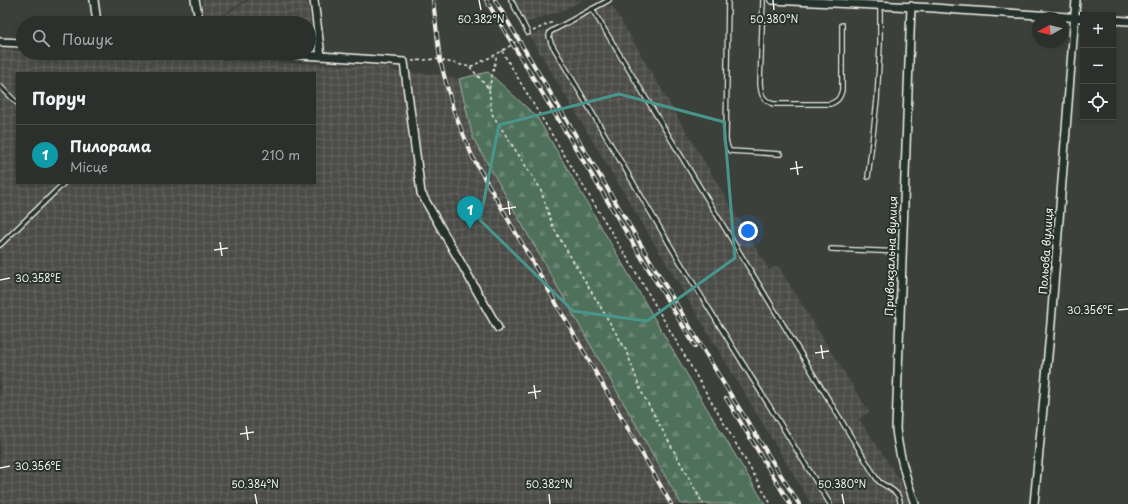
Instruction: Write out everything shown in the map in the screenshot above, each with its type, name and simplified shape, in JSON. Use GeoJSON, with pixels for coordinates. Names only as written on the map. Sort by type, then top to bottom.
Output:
{"type":"FeatureCollection","features":[{"type":"Feature","properties":{"kind":"street"},"geometry":{"type":"LineString","coordinates":[[94,0],[96,16]]}},
{"type":"Feature","properties":{"kind":"street"},"geometry":{"type":"LineString","coordinates":[[195,0],[198,16]]}},
{"type":"Feature","properties":{"kind":"street"},"geometry":{"type":"LineString","coordinates":[[314,0],[321,56]]}},
{"type":"Feature","properties":{"kind":"street"},"geometry":{"type":"LineString","coordinates":[[772,0],[911,6],[1080,18]]}},
{"type":"Feature","properties":{"kind":"street","name":"Польова вулиця"},"geometry":{"type":"LineString","coordinates":[[1034,504],[1052,323],[1076,0]]}},
{"type":"Feature","properties":{"kind":"street","name":"Привокзальна вулиця"},"geometry":{"type":"LineString","coordinates":[[911,6],[896,429],[898,449],[907,483],[915,504]]}},
{"type":"Feature","properties":{"kind":"street"},"geometry":{"type":"LineString","coordinates":[[1116,20],[1128,20]]}},
{"type":"Feature","properties":{"kind":"street"},"geometry":{"type":"LineString","coordinates":[[0,42],[16,43]]}},
{"type":"Feature","properties":{"kind":"street"},"geometry":{"type":"LineString","coordinates":[[316,56],[404,62],[421,193],[498,328]]}},
{"type":"Feature","properties":{"kind":"lane"},"geometry":{"type":"LineString","coordinates":[[511,0],[528,33]]}},
{"type":"Feature","properties":{"kind":"lane"},"geometry":{"type":"LineString","coordinates":[[609,0],[550,32],[549,36],[551,43],[677,257],[830,504]]}},
{"type":"Feature","properties":{"kind":"lane"},"geometry":{"type":"LineString","coordinates":[[728,0],[726,140],[728,148],[730,151],[780,154]]}},
{"type":"Feature","properties":{"kind":"lane"},"geometry":{"type":"LineString","coordinates":[[763,0],[760,84],[761,93],[765,100],[773,104],[830,104],[841,97],[842,25]]}},
{"type":"Feature","properties":{"kind":"lane"},"geometry":{"type":"LineString","coordinates":[[868,177],[878,100],[880,5]]}},
{"type":"Feature","properties":{"kind":"lane"},"geometry":{"type":"LineString","coordinates":[[592,9],[875,476],[880,482],[899,495],[901,502],[900,504]]}},
{"type":"Feature","properties":{"kind":"lane"},"geometry":{"type":"LineString","coordinates":[[0,86],[16,102]]}},
{"type":"Feature","properties":{"kind":"lane"},"geometry":{"type":"LineString","coordinates":[[0,245],[63,184]]}},
{"type":"Feature","properties":{"kind":"lane"},"geometry":{"type":"LineString","coordinates":[[831,249],[902,252]]}},
{"type":"Feature","properties":{"kind":"path"},"geometry":{"type":"LineString","coordinates":[[404,62],[436,59],[470,66],[497,54],[528,33],[557,21]]}},
{"type":"Feature","properties":{"kind":"path"},"geometry":{"type":"LineString","coordinates":[[502,51],[640,279],[771,504]]}},
{"type":"Feature","properties":{"kind":"path"},"geometry":{"type":"LineString","coordinates":[[497,54],[489,89],[492,114],[540,188],[553,227],[626,350],[642,391],[703,504]]}},
{"type":"Feature","properties":{"kind":"path"},"geometry":{"type":"LineString","coordinates":[[470,66],[489,89]]}},
{"type":"Feature","properties":{"kind":"highlighted area"},"geometry":{"type":"Polygon","coordinates":[[[619,94],[724,122],[735,258],[647,321],[573,311],[480,220],[499,125],[619,94]]]}},
{"type":"Feature","properties":{"kind":"shaded area"},"geometry":{"type":"Polygon","coordinates":[[[202,0],[246,0],[220,16],[205,16],[202,0]]]}},
{"type":"Feature","properties":{"kind":"shaded area"},"geometry":{"type":"Polygon","coordinates":[[[249,0],[307,0],[309,16],[223,16],[249,0]]]}},
{"type":"Feature","properties":{"kind":"shaded area"},"geometry":{"type":"Polygon","coordinates":[[[511,0],[583,0],[563,10],[523,24],[511,0]]]}},
{"type":"Feature","properties":{"kind":"shaded area"},"geometry":{"type":"Polygon","coordinates":[[[606,5],[613,7],[769,270],[778,266],[869,412],[859,419],[900,480],[909,504],[811,504],[529,35],[567,24],[606,5]]]}},
{"type":"Feature","properties":{"kind":"shaded area"},"geometry":{"type":"Polygon","coordinates":[[[0,50],[16,51],[16,60],[223,60],[386,67],[398,72],[434,74],[459,79],[473,138],[681,504],[0,504],[0,50]]]}},
{"type":"Feature","properties":{"kind":"green space"},"geometry":{"type":"Polygon","coordinates":[[[488,72],[537,117],[706,407],[765,504],[681,504],[473,138],[459,79],[488,72]]]}},
{"type":"Feature","properties":{"kind":"railway"},"geometry":{"type":"LineString","coordinates":[[433,0],[440,60],[453,109],[473,158],[671,504]]}},
{"type":"Feature","properties":{"kind":"railway"},"geometry":{"type":"LineString","coordinates":[[486,0],[695,346]]}},
{"type":"Feature","properties":{"kind":"railway"},"geometry":{"type":"LineString","coordinates":[[495,0],[724,384],[799,504]]}},
{"type":"Feature","properties":{"kind":"railway"},"geometry":{"type":"LineString","coordinates":[[726,398],[790,504]]}},
{"type":"Feature","properties":{"kind":"place","name":"Пилорама"},"geometry":{"type":"Point","coordinates":[470,229]}}]}
